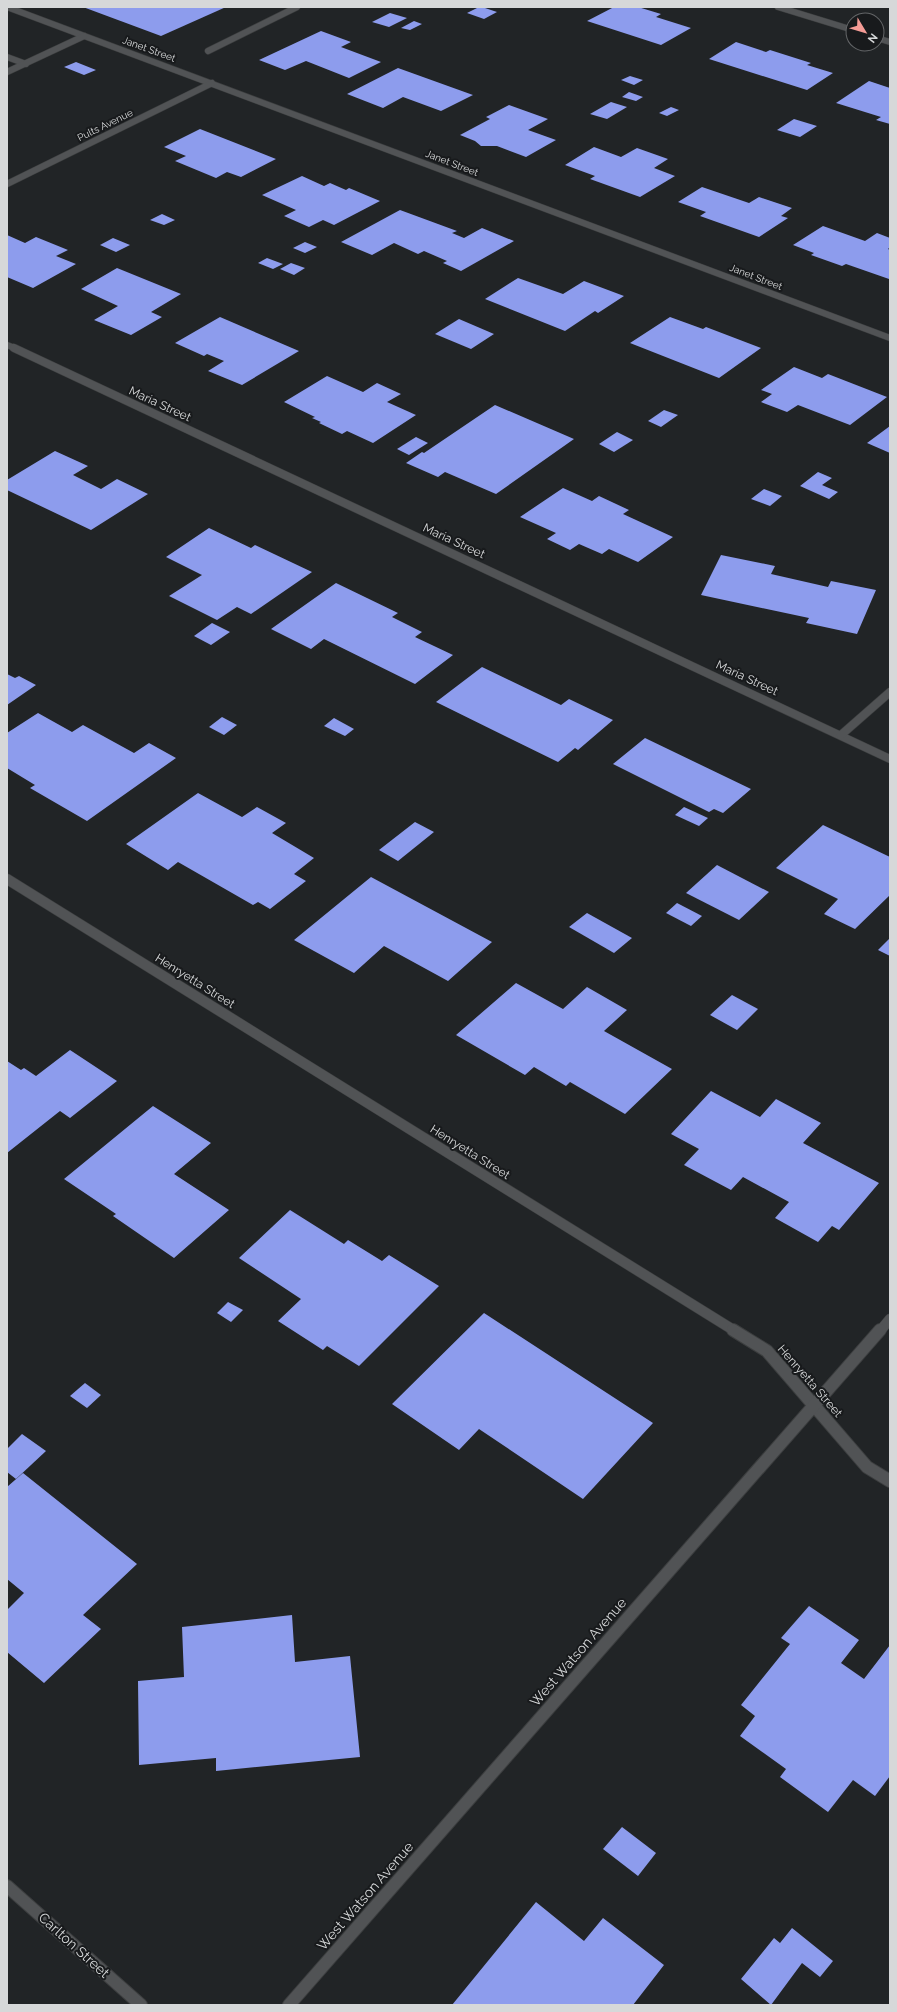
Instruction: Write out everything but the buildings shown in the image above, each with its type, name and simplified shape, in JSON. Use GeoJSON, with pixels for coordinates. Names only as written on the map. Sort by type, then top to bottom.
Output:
{"type":"FeatureCollection","features":[{"type":"Feature","properties":{"kind":"street","name":"Janet Street"},"geometry":{"type":"LineString","coordinates":[[7,7],[890,338]]}},
{"type":"Feature","properties":{"kind":"street"},"geometry":{"type":"LineString","coordinates":[[208,51],[298,7]]}},
{"type":"Feature","properties":{"kind":"street"},"geometry":{"type":"LineString","coordinates":[[778,7],[845,28]]}},
{"type":"Feature","properties":{"kind":"street"},"geometry":{"type":"LineString","coordinates":[[7,72],[84,36]]}},
{"type":"Feature","properties":{"kind":"street"},"geometry":{"type":"LineString","coordinates":[[7,57],[26,64]]}},
{"type":"Feature","properties":{"kind":"street","name":"Pults Avenue"},"geometry":{"type":"LineString","coordinates":[[7,184],[212,83]]}},
{"type":"Feature","properties":{"kind":"street","name":"Maria Street"},"geometry":{"type":"LineString","coordinates":[[7,345],[890,759]]}},
{"type":"Feature","properties":{"kind":"street"},"geometry":{"type":"LineString","coordinates":[[841,735],[890,692]]}},
{"type":"Feature","properties":{"kind":"street","name":"Henryetta Street"},"geometry":{"type":"LineString","coordinates":[[7,880],[767,1351],[867,1467],[890,1481]]}},
{"type":"Feature","properties":{"kind":"street","name":"West Watson Avenue"},"geometry":{"type":"LineString","coordinates":[[289,2005],[890,1318]]}},
{"type":"Feature","properties":{"kind":"street","name":"Carlton Street"},"geometry":{"type":"LineString","coordinates":[[7,1886],[141,2005]]}}]}
